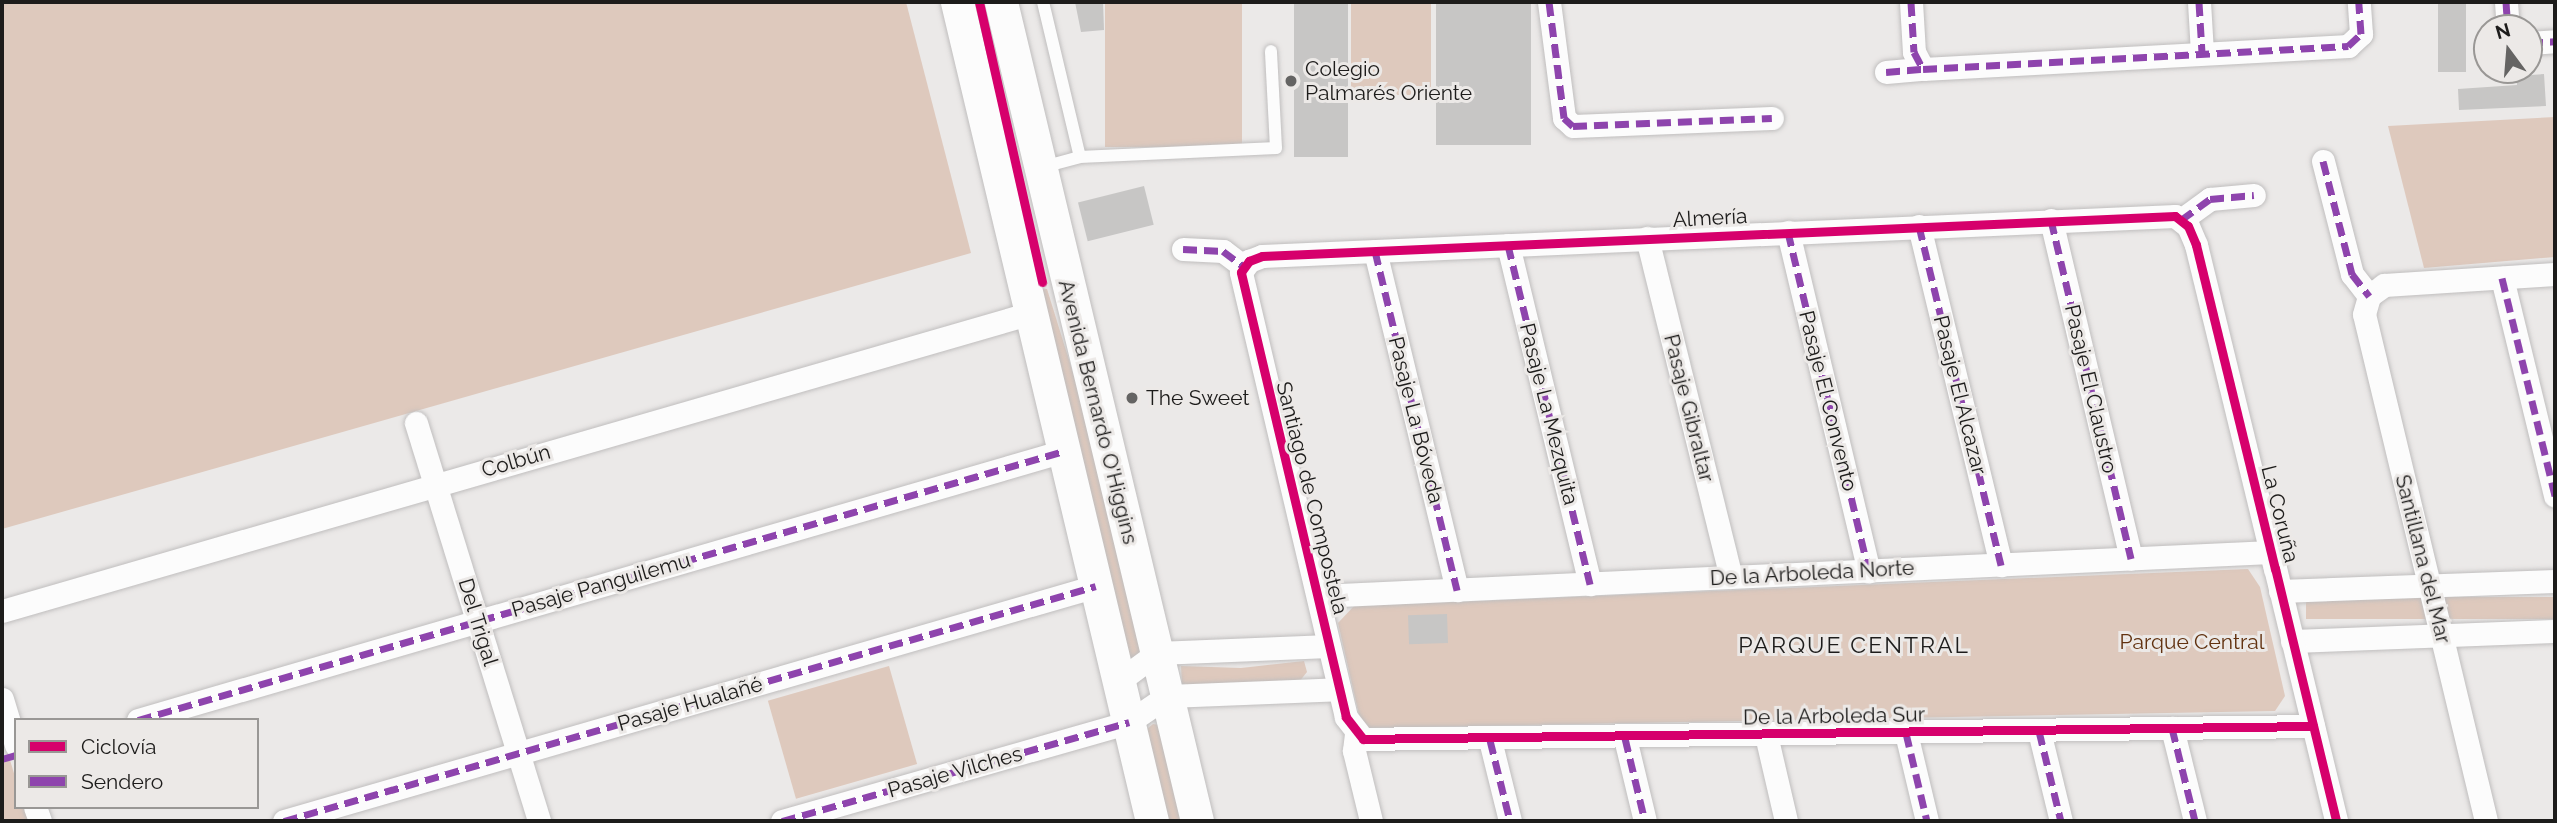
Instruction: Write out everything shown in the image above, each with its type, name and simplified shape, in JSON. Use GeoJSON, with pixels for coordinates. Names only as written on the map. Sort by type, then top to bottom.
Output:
{"type":"FeatureCollection","features":[{"type":"Feature","properties":{"kind":"main road","name":"Avenida Bernardo O'Higgins"},"geometry":{"type":"LineString","coordinates":[[957,2],[1153,821]]}},
{"type":"Feature","properties":{"kind":"main road","name":"Avenida Bernardo O'Higgins"},"geometry":{"type":"LineString","coordinates":[[1001,2],[1197,821]]}},
{"type":"Feature","properties":{"kind":"main road"},"geometry":{"type":"LineString","coordinates":[[1023,281],[1053,286],[1073,309]]}},
{"type":"Feature","properties":{"kind":"street"},"geometry":{"type":"LineString","coordinates":[[1549,2],[1564,118],[1573,126],[1772,118]]}},
{"type":"Feature","properties":{"kind":"street"},"geometry":{"type":"LineString","coordinates":[[1911,2],[1914,52],[1923,69]]}},
{"type":"Feature","properties":{"kind":"street"},"geometry":{"type":"LineString","coordinates":[[2199,2],[2202,53]]}},
{"type":"Feature","properties":{"kind":"street"},"geometry":{"type":"LineString","coordinates":[[1886,72],[2348,46],[2361,34],[2359,2]]}},
{"type":"Feature","properties":{"kind":"street"},"geometry":{"type":"LineString","coordinates":[[2323,161],[2352,275],[2369,296],[2394,284],[2555,274]]}},
{"type":"Feature","properties":{"kind":"street"},"geometry":{"type":"LineString","coordinates":[[2182,220],[2210,199],[2255,195]]}},
{"type":"Feature","properties":{"kind":"street","name":"Almería"},"geometry":{"type":"LineString","coordinates":[[1244,267],[1262,256],[2164,214],[2182,220]]}},
{"type":"Feature","properties":{"kind":"street","name":"Pasaje El Claustro"},"geometry":{"type":"LineString","coordinates":[[2051,219],[2131,559]]}},
{"type":"Feature","properties":{"kind":"street","name":"La Coruña"},"geometry":{"type":"LineString","coordinates":[[2182,220],[2196,245],[2336,821]]}},
{"type":"Feature","properties":{"kind":"street","name":"Pasaje El Alcazar"},"geometry":{"type":"LineString","coordinates":[[1919,226],[2001,565]]}},
{"type":"Feature","properties":{"kind":"street","name":"Pasaje El Convento"},"geometry":{"type":"LineString","coordinates":[[1788,232],[1870,571]]}},
{"type":"Feature","properties":{"kind":"street","name":"Pasaje Gibraltar"},"geometry":{"type":"LineString","coordinates":[[1647,238],[1731,577]]}},
{"type":"Feature","properties":{"kind":"street","name":"Pasaje La Mezquita"},"geometry":{"type":"LineString","coordinates":[[1508,245],[1590,584]]}},
{"type":"Feature","properties":{"kind":"street"},"geometry":{"type":"LineString","coordinates":[[1183,249],[1223,251],[1244,267]]}},
{"type":"Feature","properties":{"kind":"street","name":"Pasaje La Bóveda"},"geometry":{"type":"LineString","coordinates":[[1375,251],[1457,590]]}},
{"type":"Feature","properties":{"kind":"street","name":"Santiago de Compostela"},"geometry":{"type":"LineString","coordinates":[[1244,267],[1242,284],[1339,689],[1348,724],[1356,734],[1354,751],[1371,821]]}},
{"type":"Feature","properties":{"kind":"street"},"geometry":{"type":"LineString","coordinates":[[2501,278],[2555,496]]}},
{"type":"Feature","properties":{"kind":"street","name":"Santillana del Mar"},"geometry":{"type":"LineString","coordinates":[[2369,296],[2364,314],[2486,821]]}},
{"type":"Feature","properties":{"kind":"street","name":"Colbún"},"geometry":{"type":"LineString","coordinates":[[2,611],[1031,313]]}},
{"type":"Feature","properties":{"kind":"street","name":"Del Trigal"},"geometry":{"type":"LineString","coordinates":[[416,423],[539,821]]}},
{"type":"Feature","properties":{"kind":"street","name":"Pasaje Panguilemu"},"geometry":{"type":"LineString","coordinates":[[145,718],[1064,451]]}},
{"type":"Feature","properties":{"kind":"street","name":"De la Arboleda Norte"},"geometry":{"type":"LineString","coordinates":[[1318,596],[2271,552]]}},
{"type":"Feature","properties":{"kind":"street"},"geometry":{"type":"LineString","coordinates":[[2280,591],[2555,581]]}},
{"type":"Feature","properties":{"kind":"street","name":"Pasaje Hualañé"},"geometry":{"type":"LineString","coordinates":[[284,821],[1096,586]]}},
{"type":"Feature","properties":{"kind":"street"},"geometry":{"type":"LineString","coordinates":[[1324,623],[1353,595]]}},
{"type":"Feature","properties":{"kind":"street"},"geometry":{"type":"LineString","coordinates":[[2292,641],[2555,631]]}},
{"type":"Feature","properties":{"kind":"street"},"geometry":{"type":"LineString","coordinates":[[1119,681],[1157,653],[1329,646]]}},
{"type":"Feature","properties":{"kind":"street"},"geometry":{"type":"LineString","coordinates":[[1129,722],[1167,696],[1339,689]]}},
{"type":"Feature","properties":{"kind":"street"},"geometry":{"type":"LineString","coordinates":[[2,699],[14,738]]}},
{"type":"Feature","properties":{"kind":"street","name":"Pasaje Vilches"},"geometry":{"type":"LineString","coordinates":[[782,821],[1129,722]]}},
{"type":"Feature","properties":{"kind":"street","name":"De la Arboleda Sur"},"geometry":{"type":"LineString","coordinates":[[1356,734],[1379,742],[2313,726]]}},
{"type":"Feature","properties":{"kind":"street"},"geometry":{"type":"LineString","coordinates":[[2172,729],[2195,821]]}},
{"type":"Feature","properties":{"kind":"street"},"geometry":{"type":"LineString","coordinates":[[2039,731],[2061,821]]}},
{"type":"Feature","properties":{"kind":"street"},"geometry":{"type":"LineString","coordinates":[[1906,733],[1927,821]]}},
{"type":"Feature","properties":{"kind":"street"},"geometry":{"type":"LineString","coordinates":[[1766,735],[1786,821]]}},
{"type":"Feature","properties":{"kind":"street"},"geometry":{"type":"LineString","coordinates":[[1625,737],[1645,821]]}},
{"type":"Feature","properties":{"kind":"street"},"geometry":{"type":"LineString","coordinates":[[1490,740],[1510,821]]}},
{"type":"Feature","properties":{"kind":"lane"},"geometry":{"type":"LineString","coordinates":[[1043,2],[1080,158]]}},
{"type":"Feature","properties":{"kind":"lane"},"geometry":{"type":"LineString","coordinates":[[1040,167],[1080,158],[1276,148],[1271,51]]}},
{"type":"Feature","properties":{"kind":"green space"},"geometry":{"type":"Polygon","coordinates":[[[2,2],[906,2],[971,253],[2,529],[2,2]]]}},
{"type":"Feature","properties":{"kind":"green space"},"geometry":{"type":"Polygon","coordinates":[[[1105,2],[1242,2],[1242,147],[1105,147],[1105,2]]]}},
{"type":"Feature","properties":{"kind":"green space"},"geometry":{"type":"Polygon","coordinates":[[[1351,2],[1431,2],[1431,95],[1351,95],[1351,2]]]}},
{"type":"Feature","properties":{"kind":"green space"},"geometry":{"type":"Polygon","coordinates":[[[2555,117],[2555,257],[2424,268],[2388,126],[2555,117]]]}},
{"type":"Feature","properties":{"kind":"green space"},"geometry":{"type":"Polygon","coordinates":[[[1047,289],[1086,415],[1143,649],[1127,667],[1036,290],[1047,289]]]}},
{"type":"Feature","properties":{"kind":"green space","name":"Parque Central"},"geometry":{"type":"Polygon","coordinates":[[[2248,569],[2260,587],[2285,696],[2275,711],[1362,728],[1338,623],[1354,606],[2248,569]]]}},
{"type":"Feature","properties":{"kind":"green space","name":"Parque Central"},"geometry":{"type":"Polygon","coordinates":[[[2306,597],[2555,597],[2555,619],[2306,619],[2306,597]]]}},
{"type":"Feature","properties":{"kind":"green space"},"geometry":{"type":"Polygon","coordinates":[[[1304,661],[1307,672],[1294,688],[1182,685],[1181,666],[1241,668],[1304,661]]]}},
{"type":"Feature","properties":{"kind":"green space"},"geometry":{"type":"Polygon","coordinates":[[[889,666],[917,764],[796,799],[768,701],[889,666]]]}},
{"type":"Feature","properties":{"kind":"green space"},"geometry":{"type":"Polygon","coordinates":[[[1153,724],[1164,726],[1188,821],[1165,821],[1142,733],[1153,724]]]}},
{"type":"Feature","properties":{"kind":"green space"},"geometry":{"type":"Polygon","coordinates":[[[10,760],[14,773],[14,809],[25,809],[29,821],[2,821],[2,762],[10,760]]]}},
{"type":"Feature","properties":{"kind":"building"},"geometry":{"type":"Polygon","coordinates":[[[1075,2],[1103,2],[1104,30],[1081,32],[1075,2]]]}},
{"type":"Feature","properties":{"kind":"building"},"geometry":{"type":"Polygon","coordinates":[[[1294,2],[1348,2],[1348,157],[1294,157],[1294,2]]]}},
{"type":"Feature","properties":{"kind":"building"},"geometry":{"type":"Polygon","coordinates":[[[1436,2],[1531,2],[1531,145],[1436,145],[1436,2]]]}},
{"type":"Feature","properties":{"kind":"building"},"geometry":{"type":"Polygon","coordinates":[[[2438,2],[2466,2],[2466,72],[2438,72],[2438,2]]]}},
{"type":"Feature","properties":{"kind":"building"},"geometry":{"type":"Polygon","coordinates":[[[2543,74],[2546,106],[2459,110],[2458,89],[2543,84],[2543,74]]]}},
{"type":"Feature","properties":{"kind":"building"},"geometry":{"type":"Polygon","coordinates":[[[1144,186],[1154,225],[1088,241],[1078,202],[1144,186]]]}},
{"type":"Feature","properties":{"kind":"building"},"geometry":{"type":"Polygon","coordinates":[[[1447,614],[1448,643],[1409,644],[1408,615],[1447,614]]]}},
{"type":"Feature","properties":{"kind":"marked path"},"geometry":{"type":"LineString","coordinates":[[1549,2],[1564,118],[1573,126],[1772,118]]}},
{"type":"Feature","properties":{"kind":"marked path"},"geometry":{"type":"LineString","coordinates":[[1911,2],[1914,52],[1923,69],[2348,46],[2361,34],[2359,2]]}},
{"type":"Feature","properties":{"kind":"marked path"},"geometry":{"type":"LineString","coordinates":[[2199,2],[2202,53]]}},
{"type":"Feature","properties":{"kind":"marked path"},"geometry":{"type":"LineString","coordinates":[[2506,2],[2507,14]]}},
{"type":"Feature","properties":{"kind":"marked path"},"geometry":{"type":"LineString","coordinates":[[2543,42],[2555,41]]}},
{"type":"Feature","properties":{"kind":"marked path"},"geometry":{"type":"LineString","coordinates":[[1886,72],[1923,69]]}},
{"type":"Feature","properties":{"kind":"marked path"},"geometry":{"type":"LineString","coordinates":[[2323,161],[2352,274],[2369,296]]}},
{"type":"Feature","properties":{"kind":"marked path"},"geometry":{"type":"LineString","coordinates":[[2181,220],[2210,199],[2254,195]]}},
{"type":"Feature","properties":{"kind":"marked path"},"geometry":{"type":"LineString","coordinates":[[2051,220],[2131,559]]}},
{"type":"Feature","properties":{"kind":"marked path"},"geometry":{"type":"LineString","coordinates":[[1919,226],[2001,565]]}},
{"type":"Feature","properties":{"kind":"marked path"},"geometry":{"type":"LineString","coordinates":[[1788,232],[1869,571]]}},
{"type":"Feature","properties":{"kind":"marked path"},"geometry":{"type":"LineString","coordinates":[[1508,245],[1590,584]]}},
{"type":"Feature","properties":{"kind":"marked path"},"geometry":{"type":"LineString","coordinates":[[1183,249],[1223,251],[1244,267]]}},
{"type":"Feature","properties":{"kind":"marked path"},"geometry":{"type":"LineString","coordinates":[[1375,251],[1457,590]]}},
{"type":"Feature","properties":{"kind":"marked path"},"geometry":{"type":"LineString","coordinates":[[2502,278],[2555,496]]}},
{"type":"Feature","properties":{"kind":"marked path"},"geometry":{"type":"LineString","coordinates":[[145,718],[1064,451]]}},
{"type":"Feature","properties":{"kind":"marked path"},"geometry":{"type":"LineString","coordinates":[[284,821],[1096,586]]}},
{"type":"Feature","properties":{"kind":"marked path"},"geometry":{"type":"LineString","coordinates":[[782,821],[1129,722]]}},
{"type":"Feature","properties":{"kind":"marked path"},"geometry":{"type":"LineString","coordinates":[[2172,728],[2195,821]]}},
{"type":"Feature","properties":{"kind":"marked path"},"geometry":{"type":"LineString","coordinates":[[2039,731],[2061,821]]}},
{"type":"Feature","properties":{"kind":"marked path"},"geometry":{"type":"LineString","coordinates":[[1906,733],[1927,821]]}},
{"type":"Feature","properties":{"kind":"marked path"},"geometry":{"type":"LineString","coordinates":[[1625,738],[1645,821]]}},
{"type":"Feature","properties":{"kind":"marked path"},"geometry":{"type":"LineString","coordinates":[[1490,740],[1510,821]]}},
{"type":"Feature","properties":{"kind":"marked path"},"geometry":{"type":"LineString","coordinates":[[2,759],[14,756]]}},
{"type":"Feature","properties":{"kind":"cycle path"},"geometry":{"type":"LineString","coordinates":[[979,2],[1042,282]]}},
{"type":"Feature","properties":{"kind":"cycle path"},"geometry":{"type":"LineString","coordinates":[[2313,726],[1363,739],[1346,717],[1241,272],[1249,261],[1262,256],[2175,216],[2188,226],[2196,245],[2275,568],[2336,821]]}},
{"type":"Feature","properties":{"kind":"place","name":"Colegio Palmarés Oriente"},"geometry":{"type":"Point","coordinates":[1291,81]}},
{"type":"Feature","properties":{"kind":"place","name":"The Sweet"},"geometry":{"type":"Point","coordinates":[1132,398]}},
{"type":"Feature","properties":{"kind":"district","name":"PARQUE CENTRAL"},"geometry":{"type":"Point","coordinates":[1854,645]}}]}
